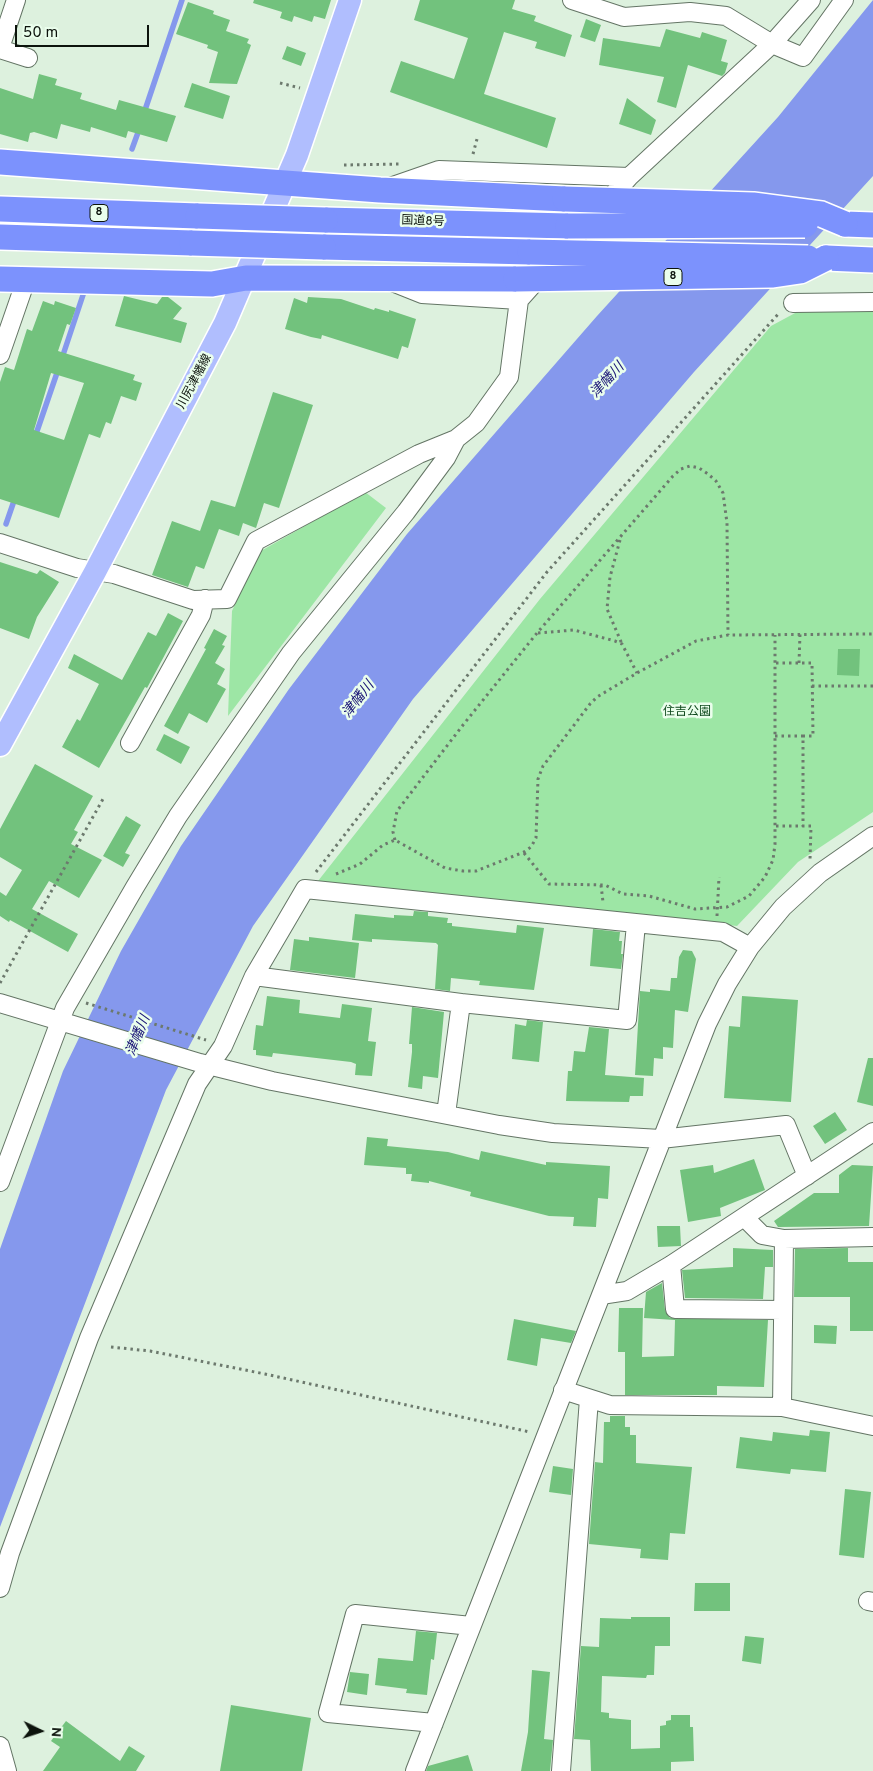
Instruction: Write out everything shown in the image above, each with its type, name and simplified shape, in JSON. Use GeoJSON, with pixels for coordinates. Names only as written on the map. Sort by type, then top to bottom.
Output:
{"type":"FeatureCollection","features":[{"type":"Feature","properties":{"kind":"highway","name":"国道8号"},"geometry":{"type":"LineString","coordinates":[[0,162],[380,190],[565,199],[753,205],[821,214],[845,224]]}},
{"type":"Feature","properties":{"kind":"highway","name":"国道8号"},"geometry":{"type":"LineString","coordinates":[[0,209],[568,226],[873,224]]}},
{"type":"Feature","properties":{"kind":"highway","name":"8"},"geometry":{"type":"LineString","coordinates":[[0,237],[873,260]]}},
{"type":"Feature","properties":{"kind":"highway","name":"8"},"geometry":{"type":"LineString","coordinates":[[518,290],[773,275],[800,271],[826,258]]}},
{"type":"Feature","properties":{"kind":"highway"},"geometry":{"type":"LineString","coordinates":[[0,279],[212,284],[246,278],[382,278],[518,290]]}},
{"type":"Feature","properties":{"kind":"main road","name":"川尻津幡線"},"geometry":{"type":"LineString","coordinates":[[0,745],[95,572],[225,323],[246,278],[297,155],[350,0]]}},
{"type":"Feature","properties":{"kind":"street"},"geometry":{"type":"LineString","coordinates":[[16,0],[0,49],[28,58]]}},
{"type":"Feature","properties":{"kind":"street"},"geometry":{"type":"LineString","coordinates":[[572,0],[624,17],[690,6],[726,16],[772,44],[803,58],[844,0]]}},
{"type":"Feature","properties":{"kind":"street"},"geometry":{"type":"LineString","coordinates":[[0,543],[95,572],[114,574],[193,600],[227,599],[256,541],[419,454],[456,438],[476,423],[509,377],[518,290],[629,177],[772,44],[805,2]]}},
{"type":"Feature","properties":{"kind":"street"},"geometry":{"type":"LineString","coordinates":[[380,190],[439,170],[629,177]]}},
{"type":"Feature","properties":{"kind":"street"},"geometry":{"type":"LineString","coordinates":[[0,355],[26,280]]}},
{"type":"Feature","properties":{"kind":"street"},"geometry":{"type":"LineString","coordinates":[[793,303],[873,302]]}},
{"type":"Feature","properties":{"kind":"street"},"geometry":{"type":"LineString","coordinates":[[0,1182],[64,1022],[65,1008],[178,816],[291,653],[406,512],[446,458],[456,438]]}},
{"type":"Feature","properties":{"kind":"street"},"geometry":{"type":"LineString","coordinates":[[130,743],[201,616],[205,600]]}},
{"type":"Feature","properties":{"kind":"street"},"geometry":{"type":"LineString","coordinates":[[415,1771],[661,1139],[707,1024],[726,984],[750,947],[783,907],[820,873],[873,836]]}},
{"type":"Feature","properties":{"kind":"street"},"geometry":{"type":"LineString","coordinates":[[0,1588],[10,1554],[89,1338],[205,1064],[223,1046],[254,976],[314,890],[723,932],[750,947]]}},
{"type":"Feature","properties":{"kind":"street"},"geometry":{"type":"LineString","coordinates":[[254,976],[461,1003],[627,1020],[636,924]]}},
{"type":"Feature","properties":{"kind":"street"},"geometry":{"type":"LineString","coordinates":[[446,1114],[461,1003]]}},
{"type":"Feature","properties":{"kind":"street"},"geometry":{"type":"LineString","coordinates":[[0,1004],[205,1064],[272,1081],[553,1134],[661,1139],[786,1126],[807,1176]]}},
{"type":"Feature","properties":{"kind":"street"},"geometry":{"type":"LineString","coordinates":[[601,1295],[627,1291],[671,1265],[746,1218],[873,1132]]}},
{"type":"Feature","properties":{"kind":"street"},"geometry":{"type":"LineString","coordinates":[[746,1218],[762,1235],[784,1239],[873,1237]]}},
{"type":"Feature","properties":{"kind":"street"},"geometry":{"type":"LineString","coordinates":[[782,1407],[784,1239]]}},
{"type":"Feature","properties":{"kind":"street"},"geometry":{"type":"LineString","coordinates":[[671,1265],[675,1309],[783,1310]]}},
{"type":"Feature","properties":{"kind":"street"},"geometry":{"type":"LineString","coordinates":[[563,1390],[610,1405],[782,1407],[873,1426]]}},
{"type":"Feature","properties":{"kind":"street"},"geometry":{"type":"LineString","coordinates":[[561,1771],[588,1399]]}},
{"type":"Feature","properties":{"kind":"street"},"geometry":{"type":"LineString","coordinates":[[434,1723],[328,1712],[355,1614],[472,1626]]}},
{"type":"Feature","properties":{"kind":"street"},"geometry":{"type":"LineString","coordinates":[[0,1746],[7,1771]]}},
{"type":"Feature","properties":{"kind":"path"},"geometry":{"type":"LineString","coordinates":[[314,890],[337,842],[547,572],[776,314],[793,303]]}},
{"type":"Feature","properties":{"kind":"path"},"geometry":{"type":"LineString","coordinates":[[728,635],[726,510],[723,493],[716,481],[708,474],[699,468],[690,466],[681,469],[537,633],[397,811],[393,832],[395,840],[445,868],[463,871],[476,871],[524,852],[531,847],[536,838],[536,796],[538,779],[543,766],[590,704],[597,697],[637,673],[696,641],[728,635],[873,634]]}},
{"type":"Feature","properties":{"kind":"path"},"geometry":{"type":"LineString","coordinates":[[620,538],[610,577],[607,608],[637,673]]}},
{"type":"Feature","properties":{"kind":"path"},"geometry":{"type":"LineString","coordinates":[[537,633],[574,630],[622,644]]}},
{"type":"Feature","properties":{"kind":"path"},"geometry":{"type":"LineString","coordinates":[[524,852],[549,884],[605,885],[623,894],[649,896],[682,907],[718,908],[738,903],[750,896],[765,877],[773,860],[776,826],[776,634]]}},
{"type":"Feature","properties":{"kind":"path"},"geometry":{"type":"LineString","coordinates":[[800,634],[800,663]]}},
{"type":"Feature","properties":{"kind":"path"},"geometry":{"type":"LineString","coordinates":[[775,663],[812,663],[813,736],[775,736]]}},
{"type":"Feature","properties":{"kind":"path"},"geometry":{"type":"LineString","coordinates":[[812,686],[873,686]]}},
{"type":"Feature","properties":{"kind":"path"},"geometry":{"type":"LineString","coordinates":[[803,736],[803,826]]}},
{"type":"Feature","properties":{"kind":"path"},"geometry":{"type":"LineString","coordinates":[[0,983],[103,799]]}},
{"type":"Feature","properties":{"kind":"path"},"geometry":{"type":"LineString","coordinates":[[776,826],[811,826],[810,860]]}},
{"type":"Feature","properties":{"kind":"path"},"geometry":{"type":"LineString","coordinates":[[314,890],[329,879],[360,864],[383,845],[395,840]]}},
{"type":"Feature","properties":{"kind":"path"},"geometry":{"type":"LineString","coordinates":[[716,932],[719,877]]}},
{"type":"Feature","properties":{"kind":"path"},"geometry":{"type":"LineString","coordinates":[[84,1003],[210,1041]]}},
{"type":"Feature","properties":{"kind":"path"},"geometry":{"type":"LineString","coordinates":[[112,1347],[150,1351],[226,1366],[546,1435]]}},
{"type":"Feature","properties":{"kind":"green space","name":"住吉公園"},"geometry":{"type":"Polygon","coordinates":[[[797,312],[873,312],[873,812],[798,862],[737,926],[318,881],[540,599],[771,326],[797,312]]]}},
{"type":"Feature","properties":{"kind":"green space"},"geometry":{"type":"Polygon","coordinates":[[[365,492],[386,508],[228,716],[232,611],[259,552],[365,492]]]}},
{"type":"Feature","properties":{"kind":"water","name":"津幡川"},"geometry":{"type":"Polygon","coordinates":[[[873,0],[873,176],[694,372],[413,699],[253,926],[166,1090],[0,1527],[0,1249],[63,1071],[121,951],[181,846],[289,689],[407,534],[597,316],[778,117],[873,0]]]}},
{"type":"Feature","properties":{"kind":"building"},"geometry":{"type":"Polygon","coordinates":[[[254,0],[331,0],[325,19],[314,16],[312,22],[294,16],[292,22],[280,18],[282,12],[253,3],[254,0]]]}},
{"type":"Feature","properties":{"kind":"building"},"geometry":{"type":"Polygon","coordinates":[[[420,0],[515,0],[512,9],[536,16],[534,21],[572,35],[565,57],[535,48],[537,42],[504,32],[484,94],[556,118],[547,148],[390,92],[401,61],[454,79],[468,38],[414,20],[420,0]]]}},
{"type":"Feature","properties":{"kind":"building"},"geometry":{"type":"Polygon","coordinates":[[[188,2],[214,11],[213,14],[230,20],[226,31],[249,39],[247,43],[251,45],[237,84],[209,83],[218,52],[207,48],[208,45],[176,34],[188,2]]]}},
{"type":"Feature","properties":{"kind":"building"},"geometry":{"type":"Polygon","coordinates":[[[586,19],[601,25],[595,42],[580,37],[586,19]]]}},
{"type":"Feature","properties":{"kind":"building"},"geometry":{"type":"Polygon","coordinates":[[[666,29],[700,38],[702,32],[727,40],[721,61],[728,63],[725,73],[722,76],[688,65],[676,108],[657,102],[664,77],[599,65],[603,38],[660,47],[666,29]]]}},
{"type":"Feature","properties":{"kind":"building"},"geometry":{"type":"Polygon","coordinates":[[[287,46],[306,53],[301,66],[282,59],[287,46]]]}},
{"type":"Feature","properties":{"kind":"building"},"geometry":{"type":"Polygon","coordinates":[[[39,74],[57,79],[55,85],[82,93],[80,99],[116,110],[119,100],[176,116],[167,142],[128,131],[126,138],[91,127],[90,132],[61,124],[57,139],[34,132],[30,133],[28,142],[0,134],[0,88],[33,99],[39,74]]]}},
{"type":"Feature","properties":{"kind":"building"},"geometry":{"type":"Polygon","coordinates":[[[192,83],[230,96],[223,119],[184,107],[192,83]]]}},
{"type":"Feature","properties":{"kind":"building"},"geometry":{"type":"Polygon","coordinates":[[[627,98],[656,120],[651,135],[619,124],[627,98]]]}},
{"type":"Feature","properties":{"kind":"building"},"geometry":{"type":"Polygon","coordinates":[[[124,296],[157,304],[162,297],[168,297],[182,308],[173,319],[187,323],[181,343],[115,326],[124,296]]]}},
{"type":"Feature","properties":{"kind":"building"},"geometry":{"type":"Polygon","coordinates":[[[308,297],[341,299],[374,310],[375,308],[389,312],[389,310],[416,319],[408,348],[402,346],[398,359],[322,335],[321,339],[285,329],[294,298],[307,303],[308,297]]]}},
{"type":"Feature","properties":{"kind":"building"},"geometry":{"type":"Polygon","coordinates":[[[43,301],[54,305],[55,301],[76,308],[70,325],[67,324],[58,351],[135,375],[133,380],[142,383],[136,401],[121,396],[111,424],[106,422],[100,438],[89,434],[59,518],[0,499],[0,382],[5,367],[14,370],[27,329],[32,331],[43,301]],[[51,373],[34,430],[64,440],[84,383],[51,373]]]}},
{"type":"Feature","properties":{"kind":"building"},"geometry":{"type":"Polygon","coordinates":[[[273,392],[313,405],[279,508],[264,503],[256,528],[243,523],[239,536],[219,529],[204,569],[196,566],[188,587],[152,575],[172,521],[200,531],[211,500],[235,507],[273,392]]]}},
{"type":"Feature","properties":{"kind":"building"},"geometry":{"type":"Polygon","coordinates":[[[0,562],[37,574],[40,570],[59,582],[37,617],[29,639],[0,628],[0,562]]]}},
{"type":"Feature","properties":{"kind":"building"},"geometry":{"type":"Polygon","coordinates":[[[168,613],[183,621],[147,688],[145,687],[99,768],[62,747],[77,719],[80,721],[99,684],[68,668],[74,654],[122,680],[148,632],[156,636],[168,613]]]}},
{"type":"Feature","properties":{"kind":"building"},"geometry":{"type":"Polygon","coordinates":[[[214,629],[227,636],[222,645],[225,646],[215,663],[225,669],[217,684],[226,689],[207,723],[189,713],[178,734],[164,726],[206,649],[204,648],[214,629]]]}},
{"type":"Feature","properties":{"kind":"building"},"geometry":{"type":"Polygon","coordinates":[[[838,649],[860,649],[859,676],[837,675],[838,649]]]}},
{"type":"Feature","properties":{"kind":"building"},"geometry":{"type":"Polygon","coordinates":[[[164,734],[190,747],[181,764],[156,750],[164,734]]]}},
{"type":"Feature","properties":{"kind":"building"},"geometry":{"type":"Polygon","coordinates":[[[35,764],[93,796],[74,830],[78,832],[71,844],[102,860],[79,898],[49,881],[32,909],[78,934],[68,952],[0,916],[0,892],[6,896],[22,870],[0,857],[0,829],[35,764]]]}},
{"type":"Feature","properties":{"kind":"building"},"geometry":{"type":"Polygon","coordinates":[[[126,816],[141,825],[125,853],[130,855],[123,867],[103,856],[126,816]]]}},
{"type":"Feature","properties":{"kind":"building"},"geometry":{"type":"Polygon","coordinates":[[[414,911],[428,912],[428,916],[448,918],[447,923],[452,923],[452,926],[516,933],[517,925],[544,928],[534,990],[479,985],[480,981],[451,978],[450,991],[435,989],[438,945],[436,943],[372,939],[372,942],[352,940],[355,914],[394,918],[394,915],[413,916],[414,911]]]}},
{"type":"Feature","properties":{"kind":"building"},"geometry":{"type":"Polygon","coordinates":[[[593,929],[620,932],[619,941],[622,941],[621,954],[623,954],[621,969],[590,966],[593,929]]]}},
{"type":"Feature","properties":{"kind":"building"},"geometry":{"type":"Polygon","coordinates":[[[309,937],[359,943],[355,978],[290,970],[294,939],[309,941],[309,937]]]}},
{"type":"Feature","properties":{"kind":"building"},"geometry":{"type":"Polygon","coordinates":[[[683,950],[692,951],[696,959],[688,1012],[675,1010],[673,1048],[663,1047],[663,1059],[654,1058],[653,1076],[635,1075],[640,991],[650,992],[650,989],[670,991],[671,978],[677,978],[679,957],[683,950]]]}},
{"type":"Feature","properties":{"kind":"building"},"geometry":{"type":"Polygon","coordinates":[[[267,996],[300,1000],[299,1013],[340,1018],[342,1004],[372,1008],[368,1041],[376,1042],[372,1076],[355,1075],[356,1064],[351,1062],[273,1053],[272,1057],[256,1055],[256,1050],[253,1050],[256,1025],[263,1026],[267,996]]]}},
{"type":"Feature","properties":{"kind":"building"},"geometry":{"type":"Polygon","coordinates":[[[742,996],[798,1000],[791,1102],[724,1098],[729,1026],[740,1027],[742,996]]]}},
{"type":"Feature","properties":{"kind":"building"},"geometry":{"type":"Polygon","coordinates":[[[412,1007],[444,1012],[438,1078],[423,1076],[422,1089],[408,1087],[412,1052],[412,1044],[409,1044],[412,1007]]]}},
{"type":"Feature","properties":{"kind":"building"},"geometry":{"type":"Polygon","coordinates":[[[527,1020],[543,1022],[539,1062],[512,1059],[515,1024],[526,1026],[527,1020]]]}},
{"type":"Feature","properties":{"kind":"building"},"geometry":{"type":"Polygon","coordinates":[[[589,1027],[609,1029],[605,1075],[644,1078],[643,1096],[630,1096],[629,1102],[566,1101],[568,1071],[572,1071],[574,1051],[585,1052],[589,1027]]]}},
{"type":"Feature","properties":{"kind":"building"},"geometry":{"type":"Polygon","coordinates":[[[868,1058],[873,1058],[873,1106],[857,1102],[868,1058]]]}},
{"type":"Feature","properties":{"kind":"building"},"geometry":{"type":"Polygon","coordinates":[[[835,1112],[847,1130],[825,1144],[813,1126],[835,1112]]]}},
{"type":"Feature","properties":{"kind":"building"},"geometry":{"type":"Polygon","coordinates":[[[367,1137],[388,1139],[387,1146],[448,1152],[479,1160],[481,1151],[546,1165],[546,1162],[610,1166],[608,1199],[598,1198],[596,1227],[573,1226],[574,1217],[549,1216],[470,1196],[471,1192],[429,1181],[429,1183],[411,1181],[412,1174],[406,1174],[406,1168],[364,1165],[367,1137]]]}},
{"type":"Feature","properties":{"kind":"building"},"geometry":{"type":"Polygon","coordinates":[[[754,1159],[765,1190],[720,1208],[721,1216],[688,1222],[680,1170],[713,1165],[714,1173],[754,1159]]]}},
{"type":"Feature","properties":{"kind":"building"},"geometry":{"type":"Polygon","coordinates":[[[852,1165],[873,1166],[869,1226],[778,1227],[774,1221],[814,1193],[839,1193],[839,1175],[852,1165]]]}},
{"type":"Feature","properties":{"kind":"building"},"geometry":{"type":"Polygon","coordinates":[[[657,1226],[680,1226],[681,1246],[658,1247],[657,1226]]]}},
{"type":"Feature","properties":{"kind":"building"},"geometry":{"type":"Polygon","coordinates":[[[733,1248],[773,1250],[773,1267],[765,1267],[763,1299],[685,1298],[682,1270],[733,1267],[733,1248]]]}},
{"type":"Feature","properties":{"kind":"building"},"geometry":{"type":"Polygon","coordinates":[[[848,1248],[848,1262],[873,1262],[873,1331],[850,1331],[850,1297],[794,1297],[795,1249],[848,1248]]]}},
{"type":"Feature","properties":{"kind":"building"},"geometry":{"type":"Polygon","coordinates":[[[662,1283],[665,1310],[670,1318],[768,1320],[764,1387],[717,1386],[717,1395],[625,1395],[625,1352],[618,1352],[619,1308],[643,1308],[642,1357],[674,1356],[675,1320],[644,1318],[646,1292],[662,1283]]]}},
{"type":"Feature","properties":{"kind":"building"},"geometry":{"type":"Polygon","coordinates":[[[514,1319],[576,1331],[571,1343],[541,1338],[537,1366],[507,1360],[514,1319]]]}},
{"type":"Feature","properties":{"kind":"building"},"geometry":{"type":"Polygon","coordinates":[[[814,1325],[837,1326],[836,1344],[814,1343],[814,1325]]]}},
{"type":"Feature","properties":{"kind":"building"},"geometry":{"type":"Polygon","coordinates":[[[610,1416],[625,1416],[625,1427],[630,1427],[630,1435],[636,1435],[636,1463],[692,1467],[685,1534],[670,1533],[668,1560],[640,1558],[641,1549],[589,1544],[595,1462],[603,1463],[604,1422],[610,1422],[610,1416]]]}},
{"type":"Feature","properties":{"kind":"building"},"geometry":{"type":"Polygon","coordinates":[[[810,1430],[830,1432],[826,1472],[791,1469],[790,1474],[736,1468],[740,1437],[772,1441],[773,1432],[809,1436],[810,1430]]]}},
{"type":"Feature","properties":{"kind":"building"},"geometry":{"type":"Polygon","coordinates":[[[553,1466],[573,1469],[571,1495],[549,1492],[553,1466]]]}},
{"type":"Feature","properties":{"kind":"building"},"geometry":{"type":"Polygon","coordinates":[[[845,1489],[871,1492],[864,1558],[839,1555],[845,1489]]]}},
{"type":"Feature","properties":{"kind":"building"},"geometry":{"type":"Polygon","coordinates":[[[695,1583],[730,1583],[730,1611],[694,1611],[695,1583]]]}},
{"type":"Feature","properties":{"kind":"building"},"geometry":{"type":"Polygon","coordinates":[[[631,1617],[670,1617],[670,1646],[655,1646],[654,1675],[647,1675],[646,1678],[602,1676],[601,1712],[609,1713],[609,1718],[631,1720],[631,1749],[660,1748],[660,1726],[666,1725],[666,1721],[671,1720],[671,1715],[690,1715],[690,1727],[693,1727],[694,1761],[671,1762],[671,1771],[591,1771],[590,1740],[574,1739],[581,1646],[599,1647],[600,1618],[631,1619],[631,1617]]]}},
{"type":"Feature","properties":{"kind":"building"},"geometry":{"type":"Polygon","coordinates":[[[416,1631],[437,1633],[434,1660],[431,1659],[427,1695],[406,1693],[407,1689],[375,1685],[378,1658],[413,1661],[416,1631]]]}},
{"type":"Feature","properties":{"kind":"building"},"geometry":{"type":"Polygon","coordinates":[[[745,1636],[764,1638],[761,1664],[742,1661],[745,1636]]]}},
{"type":"Feature","properties":{"kind":"building"},"geometry":{"type":"Polygon","coordinates":[[[532,1670],[550,1672],[544,1739],[553,1740],[550,1771],[521,1771],[528,1732],[532,1670]]]}},
{"type":"Feature","properties":{"kind":"building"},"geometry":{"type":"Polygon","coordinates":[[[350,1672],[369,1674],[367,1695],[347,1692],[350,1672]]]}},
{"type":"Feature","properties":{"kind":"building"},"geometry":{"type":"Polygon","coordinates":[[[231,1705],[311,1718],[302,1771],[220,1771],[231,1705]]]}},
{"type":"Feature","properties":{"kind":"building"},"geometry":{"type":"Polygon","coordinates":[[[66,1721],[120,1761],[129,1746],[145,1756],[136,1771],[43,1771],[60,1747],[51,1741],[66,1721]]]}},
{"type":"Feature","properties":{"kind":"building"},"geometry":{"type":"Polygon","coordinates":[[[468,1755],[473,1771],[426,1771],[428,1766],[468,1755]]]}},
{"type":"Feature","properties":{"kind":"waterway"},"geometry":{"type":"LineString","coordinates":[[144,113],[182,0]]}},
{"type":"Feature","properties":{"kind":"waterway"},"geometry":{"type":"LineString","coordinates":[[132,149],[140,127]]}},
{"type":"Feature","properties":{"kind":"waterway"},"geometry":{"type":"LineString","coordinates":[[62,358],[84,292]]}},
{"type":"Feature","properties":{"kind":"waterway"},"geometry":{"type":"LineString","coordinates":[[35,437],[59,367]]}},
{"type":"Feature","properties":{"kind":"waterway"},"geometry":{"type":"LineString","coordinates":[[6,524],[15,498]]}}]}
